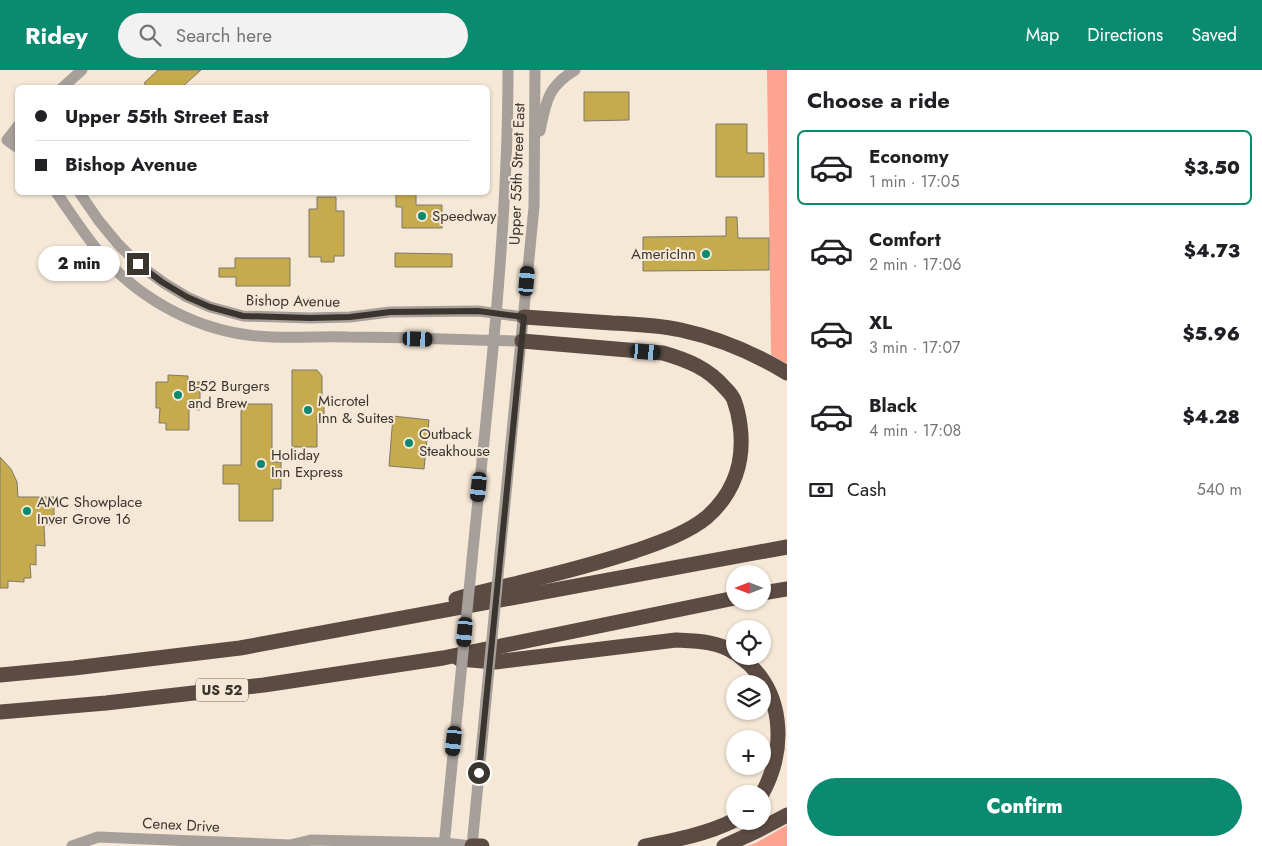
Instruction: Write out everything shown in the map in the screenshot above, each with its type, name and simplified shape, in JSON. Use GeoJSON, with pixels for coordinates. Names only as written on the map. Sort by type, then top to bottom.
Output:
{"type":"FeatureCollection","features":[{"type":"Feature","properties":{"kind":"highway"},"geometry":{"type":"LineString","coordinates":[[524,317],[655,326],[679,330],[729,345],[768,362],[787,373]]}},
{"type":"Feature","properties":{"kind":"highway"},"geometry":{"type":"LineString","coordinates":[[400,618],[465,596],[594,564],[654,544],[682,532],[705,518],[718,506],[730,490],[738,470],[741,454],[742,436],[739,417],[734,398],[719,381],[703,368],[663,353],[522,342]]}},
{"type":"Feature","properties":{"kind":"highway"},"geometry":{"type":"LineString","coordinates":[[0,675],[240,648],[787,547]]}},
{"type":"Feature","properties":{"kind":"highway"},"geometry":{"type":"LineString","coordinates":[[771,592],[787,589]]}},
{"type":"Feature","properties":{"kind":"highway","name":"US 52"},"geometry":{"type":"LineString","coordinates":[[0,712],[106,703],[254,686],[443,658],[726,600]]}},
{"type":"Feature","properties":{"kind":"highway"},"geometry":{"type":"LineString","coordinates":[[443,658],[495,662],[676,640],[698,641],[726,648]]}},
{"type":"Feature","properties":{"kind":"highway"},"geometry":{"type":"LineString","coordinates":[[750,665],[760,675],[770,691],[777,709],[782,732],[775,772],[767,785]]}},
{"type":"Feature","properties":{"kind":"highway"},"geometry":{"type":"LineString","coordinates":[[724,846],[757,831],[787,814]]}},
{"type":"Feature","properties":{"kind":"highway"},"geometry":{"type":"LineString","coordinates":[[645,846],[693,836],[726,824]]}},
{"type":"Feature","properties":{"kind":"highway"},"geometry":{"type":"LineString","coordinates":[[472,846],[482,846]]}},
{"type":"Feature","properties":{"kind":"street"},"geometry":{"type":"LineString","coordinates":[[65,85],[82,70]]}},
{"type":"Feature","properties":{"kind":"street","name":"Upper 55th Street East"},"geometry":{"type":"LineString","coordinates":[[444,844],[494,341],[505,196],[508,137],[508,70]]}},
{"type":"Feature","properties":{"kind":"street","name":"Upper 55th Street East"},"geometry":{"type":"LineString","coordinates":[[472,846],[534,207],[535,70]]}},
{"type":"Feature","properties":{"kind":"street"},"geometry":{"type":"LineString","coordinates":[[534,162],[546,104],[550,94],[559,81],[575,70]]}},
{"type":"Feature","properties":{"kind":"street"},"geometry":{"type":"LineString","coordinates":[[15,130],[6,140],[15,146]]}},
{"type":"Feature","properties":{"kind":"street"},"geometry":{"type":"LineString","coordinates":[[58,195],[86,236],[126,280],[154,300],[198,322],[227,331],[285,338],[346,337],[522,342]]}},
{"type":"Feature","properties":{"kind":"street","name":"Bishop Avenue"},"geometry":{"type":"LineString","coordinates":[[81,195],[118,244],[138,264],[164,284],[210,307],[243,316],[310,318],[350,317],[390,312],[478,311],[524,317]]}},
{"type":"Feature","properties":{"kind":"street","name":"Cenex Drive"},"geometry":{"type":"LineString","coordinates":[[72,846],[98,836],[290,846],[311,840],[472,846]]}},
{"type":"Feature","properties":{"kind":"shaded area"},"geometry":{"type":"Polygon","coordinates":[[[767,70],[787,70],[787,364],[771,355],[767,70]]]}},
{"type":"Feature","properties":{"kind":"shaded area"},"geometry":{"type":"Polygon","coordinates":[[[787,825],[787,846],[747,846],[756,843],[787,825]]]}},
{"type":"Feature","properties":{"kind":"building"},"geometry":{"type":"Polygon","coordinates":[[[158,70],[201,70],[184,85],[146,85],[144,83],[158,70]]]}},
{"type":"Feature","properties":{"kind":"building"},"geometry":{"type":"Polygon","coordinates":[[[584,92],[629,92],[629,120],[584,121],[584,92]]]}},
{"type":"Feature","properties":{"kind":"building"},"geometry":{"type":"Polygon","coordinates":[[[716,124],[747,124],[747,153],[764,153],[764,177],[716,177],[716,124]]]}},
{"type":"Feature","properties":{"kind":"building"},"geometry":{"type":"Polygon","coordinates":[[[396,195],[416,195],[416,205],[442,205],[442,228],[402,228],[402,207],[396,207],[396,195]]]}},
{"type":"Feature","properties":{"kind":"building"},"geometry":{"type":"Polygon","coordinates":[[[317,197],[336,197],[336,211],[344,211],[344,256],[334,256],[334,262],[321,262],[321,257],[309,257],[309,209],[317,209],[317,197]]]}},
{"type":"Feature","properties":{"kind":"building","name":"AmericInn"},"geometry":{"type":"Polygon","coordinates":[[[726,217],[737,217],[738,238],[769,238],[769,270],[643,271],[643,237],[726,236],[726,217]]]}},
{"type":"Feature","properties":{"kind":"building"},"geometry":{"type":"Polygon","coordinates":[[[395,253],[452,254],[452,267],[395,267],[395,253]]]}},
{"type":"Feature","properties":{"kind":"building"},"geometry":{"type":"Polygon","coordinates":[[[235,258],[290,258],[290,286],[236,286],[236,277],[219,277],[219,268],[235,268],[235,258]]]}},
{"type":"Feature","properties":{"kind":"building","name":"Microtel Inn & Suites"},"geometry":{"type":"Polygon","coordinates":[[[292,370],[317,370],[322,376],[324,416],[317,416],[317,447],[292,447],[292,370]]]}},
{"type":"Feature","properties":{"kind":"building","name":"B-52 Burgers and Brew"},"geometry":{"type":"Polygon","coordinates":[[[168,375],[188,376],[188,382],[200,382],[200,410],[189,409],[189,430],[166,430],[166,423],[159,423],[160,408],[156,408],[156,382],[168,382],[168,375]]]}},
{"type":"Feature","properties":{"kind":"building","name":"Holiday Inn Express"},"geometry":{"type":"Polygon","coordinates":[[[241,404],[272,404],[272,462],[281,462],[281,489],[273,489],[273,521],[239,521],[239,484],[223,484],[223,465],[241,465],[241,404]]]}},
{"type":"Feature","properties":{"kind":"building","name":"Outback Steakhouse"},"geometry":{"type":"Polygon","coordinates":[[[393,416],[429,420],[424,469],[389,466],[393,416]]]}},
{"type":"Feature","properties":{"kind":"building","name":"AMC Showplace Inver Grove 16"},"geometry":{"type":"Polygon","coordinates":[[[0,457],[11,469],[17,482],[18,497],[54,497],[54,525],[44,525],[45,546],[36,545],[36,565],[30,564],[31,578],[24,578],[24,582],[8,581],[8,588],[0,588],[0,457]]]}},
{"type":"Feature","properties":{"kind":"place","name":"Speedway"},"geometry":{"type":"Point","coordinates":[422,216]}},
{"type":"Feature","properties":{"kind":"place","name":"AmericInn"},"geometry":{"type":"Point","coordinates":[706,254]}},
{"type":"Feature","properties":{"kind":"place","name":"B-52 Burgers and Brew"},"geometry":{"type":"Point","coordinates":[178,395]}},
{"type":"Feature","properties":{"kind":"place","name":"Microtel Inn & Suites"},"geometry":{"type":"Point","coordinates":[308,410]}},
{"type":"Feature","properties":{"kind":"place","name":"Outback Steakhouse"},"geometry":{"type":"Point","coordinates":[409,443]}},
{"type":"Feature","properties":{"kind":"place","name":"Holiday Inn Express"},"geometry":{"type":"Point","coordinates":[261,464]}},
{"type":"Feature","properties":{"kind":"place","name":"AMC Showplace Inver Grove 16"},"geometry":{"type":"Point","coordinates":[27,511]}},
{"type":"Feature","properties":{"kind":"route"},"geometry":{"type":"LineString","coordinates":[[138,264],[162,282],[187,297],[210,307],[243,316],[310,318],[350,317],[390,312],[478,311],[524,317],[479,773]]}}]}
